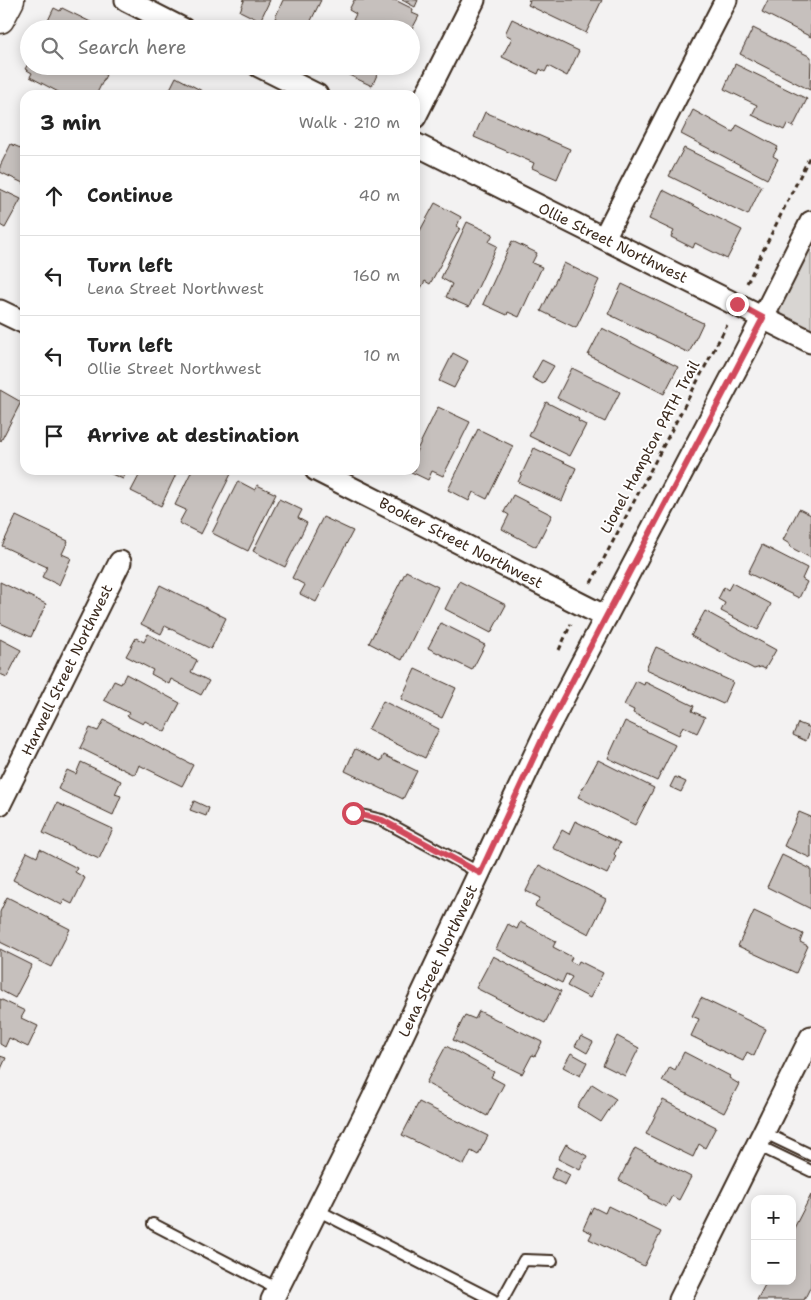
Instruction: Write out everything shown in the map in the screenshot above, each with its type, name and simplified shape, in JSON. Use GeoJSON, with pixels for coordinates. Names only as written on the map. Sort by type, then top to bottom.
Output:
{"type":"FeatureCollection","features":[{"type":"Feature","properties":{"kind":"main road"},"geometry":{"type":"LineString","coordinates":[[0,19],[10,0]]}},
{"type":"Feature","properties":{"kind":"street"},"geometry":{"type":"LineString","coordinates":[[126,0],[165,20]]}},
{"type":"Feature","properties":{"kind":"street"},"geometry":{"type":"LineString","coordinates":[[420,107],[474,0]]}},
{"type":"Feature","properties":{"kind":"street"},"geometry":{"type":"LineString","coordinates":[[604,238],[726,0]]}},
{"type":"Feature","properties":{"kind":"street"},"geometry":{"type":"LineString","coordinates":[[277,75],[307,90]]}},
{"type":"Feature","properties":{"kind":"street","name":"Ollie Street Northwest"},"geometry":{"type":"LineString","coordinates":[[420,146],[811,342]]}},
{"type":"Feature","properties":{"kind":"street","name":"Lena Street Northwest"},"geometry":{"type":"LineString","coordinates":[[275,1294],[372,1100],[546,731],[763,318],[811,222]]}},
{"type":"Feature","properties":{"kind":"street"},"geometry":{"type":"LineString","coordinates":[[0,311],[20,321]]}},
{"type":"Feature","properties":{"kind":"street","name":"Booker Street Northwest"},"geometry":{"type":"LineString","coordinates":[[326,475],[606,617]]}},
{"type":"Feature","properties":{"kind":"street","name":"Harwell Street Northwest"},"geometry":{"type":"LineString","coordinates":[[0,804],[120,562]]}},
{"type":"Feature","properties":{"kind":"street"},"geometry":{"type":"LineString","coordinates":[[680,1300],[811,1037]]}},
{"type":"Feature","properties":{"kind":"lane"},"geometry":{"type":"LineString","coordinates":[[353,813],[382,820],[480,873]]}},
{"type":"Feature","properties":{"kind":"lane"},"geometry":{"type":"LineString","coordinates":[[760,1138],[811,1155]]}},
{"type":"Feature","properties":{"kind":"lane"},"geometry":{"type":"LineString","coordinates":[[760,1138],[811,1172]]}},
{"type":"Feature","properties":{"kind":"lane"},"geometry":{"type":"LineString","coordinates":[[318,1210],[493,1300]]}},
{"type":"Feature","properties":{"kind":"lane"},"geometry":{"type":"LineString","coordinates":[[153,1224],[275,1294]]}},
{"type":"Feature","properties":{"kind":"lane"},"geometry":{"type":"LineString","coordinates":[[502,1300],[524,1260],[552,1261]]}},
{"type":"Feature","properties":{"kind":"path"},"geometry":{"type":"LineString","coordinates":[[746,285],[811,154]]}},
{"type":"Feature","properties":{"kind":"path","name":"Lionel Hampton PATH Trail"},"geometry":{"type":"LineString","coordinates":[[591,582],[728,322]]}},
{"type":"Feature","properties":{"kind":"shaded area"},"geometry":{"type":"Polygon","coordinates":[[[811,239],[811,345],[768,324],[811,239]]]}},
{"type":"Feature","properties":{"kind":"building"},"geometry":{"type":"Polygon","coordinates":[[[242,0],[270,0],[260,20],[240,11],[244,1],[242,0]]]}},
{"type":"Feature","properties":{"kind":"building"},"geometry":{"type":"Polygon","coordinates":[[[283,0],[321,0],[311,20],[279,20],[275,18],[283,0]]]}},
{"type":"Feature","properties":{"kind":"building"},"geometry":{"type":"Polygon","coordinates":[[[354,0],[395,0],[413,9],[412,13],[419,16],[417,20],[353,20],[356,14],[349,10],[354,0]]]}},
{"type":"Feature","properties":{"kind":"building"},"geometry":{"type":"Polygon","coordinates":[[[402,0],[418,0],[415,7],[402,0]]]}},
{"type":"Feature","properties":{"kind":"building"},"geometry":{"type":"Polygon","coordinates":[[[528,0],[602,0],[586,33],[528,5],[530,1],[528,0]]]}},
{"type":"Feature","properties":{"kind":"building"},"geometry":{"type":"Polygon","coordinates":[[[768,0],[807,0],[811,2],[811,37],[762,12],[768,0]]]}},
{"type":"Feature","properties":{"kind":"building"},"geometry":{"type":"Polygon","coordinates":[[[54,8],[60,11],[62,8],[87,20],[48,20],[54,8]]]}},
{"type":"Feature","properties":{"kind":"building"},"geometry":{"type":"Polygon","coordinates":[[[512,19],[579,51],[567,76],[548,66],[545,72],[540,69],[538,74],[502,57],[512,38],[505,34],[512,19]]]}},
{"type":"Feature","properties":{"kind":"building"},"geometry":{"type":"Polygon","coordinates":[[[753,28],[811,57],[810,90],[740,54],[753,28]]]}},
{"type":"Feature","properties":{"kind":"building"},"geometry":{"type":"Polygon","coordinates":[[[735,64],[807,99],[793,127],[787,124],[784,130],[752,115],[757,105],[724,89],[735,64]]]}},
{"type":"Feature","properties":{"kind":"building"},"geometry":{"type":"Polygon","coordinates":[[[31,75],[106,75],[98,90],[55,90],[30,77],[31,75]]]}},
{"type":"Feature","properties":{"kind":"building"},"geometry":{"type":"Polygon","coordinates":[[[349,75],[377,75],[372,86],[349,75]]]}},
{"type":"Feature","properties":{"kind":"building"},"geometry":{"type":"Polygon","coordinates":[[[176,77],[200,90],[170,90],[176,77]]]}},
{"type":"Feature","properties":{"kind":"building"},"geometry":{"type":"Polygon","coordinates":[[[693,110],[733,132],[737,125],[778,147],[773,156],[778,159],[767,179],[681,134],[693,110]]]}},
{"type":"Feature","properties":{"kind":"building"},"geometry":{"type":"Polygon","coordinates":[[[485,112],[570,149],[557,179],[532,168],[534,163],[474,137],[485,112]]]}},
{"type":"Feature","properties":{"kind":"building"},"geometry":{"type":"Polygon","coordinates":[[[11,144],[20,148],[20,182],[0,172],[0,166],[11,144]]]}},
{"type":"Feature","properties":{"kind":"building"},"geometry":{"type":"Polygon","coordinates":[[[684,148],[762,186],[748,215],[669,176],[684,148]]]}},
{"type":"Feature","properties":{"kind":"building"},"geometry":{"type":"Polygon","coordinates":[[[0,189],[20,199],[20,201],[5,228],[0,225],[0,189]]]}},
{"type":"Feature","properties":{"kind":"building"},"geometry":{"type":"Polygon","coordinates":[[[663,190],[742,230],[727,259],[695,243],[693,248],[671,237],[674,231],[649,219],[663,190]]]}},
{"type":"Feature","properties":{"kind":"building"},"geometry":{"type":"Polygon","coordinates":[[[435,203],[461,217],[457,226],[460,228],[430,284],[425,281],[421,288],[420,287],[420,231],[435,203]]]}},
{"type":"Feature","properties":{"kind":"building"},"geometry":{"type":"Polygon","coordinates":[[[467,222],[493,234],[489,242],[497,246],[469,307],[446,297],[452,284],[441,278],[467,222]]]}},
{"type":"Feature","properties":{"kind":"building"},"geometry":{"type":"Polygon","coordinates":[[[512,241],[537,253],[532,263],[542,267],[519,317],[508,312],[507,315],[483,304],[512,241]]]}},
{"type":"Feature","properties":{"kind":"building"},"geometry":{"type":"Polygon","coordinates":[[[564,263],[599,280],[576,328],[541,311],[564,263]]]}},
{"type":"Feature","properties":{"kind":"building"},"geometry":{"type":"Polygon","coordinates":[[[622,284],[703,323],[689,353],[608,314],[622,284]]]}},
{"type":"Feature","properties":{"kind":"building"},"geometry":{"type":"Polygon","coordinates":[[[602,328],[678,367],[664,394],[588,355],[602,328]]]}},
{"type":"Feature","properties":{"kind":"building"},"geometry":{"type":"Polygon","coordinates":[[[453,353],[468,361],[454,388],[439,381],[453,353]]]}},
{"type":"Feature","properties":{"kind":"building"},"geometry":{"type":"Polygon","coordinates":[[[542,360],[554,366],[543,384],[532,378],[542,360]]]}},
{"type":"Feature","properties":{"kind":"building"},"geometry":{"type":"Polygon","coordinates":[[[572,368],[620,392],[605,422],[557,398],[572,368]]]}},
{"type":"Feature","properties":{"kind":"building"},"geometry":{"type":"Polygon","coordinates":[[[0,390],[20,401],[20,404],[0,440],[0,390]]]}},
{"type":"Feature","properties":{"kind":"building"},"geometry":{"type":"Polygon","coordinates":[[[546,402],[579,419],[578,421],[586,425],[570,456],[529,436],[546,402]]]}},
{"type":"Feature","properties":{"kind":"building"},"geometry":{"type":"Polygon","coordinates":[[[438,407],[470,422],[443,476],[432,471],[428,480],[418,475],[420,475],[420,444],[438,407]]]}},
{"type":"Feature","properties":{"kind":"building"},"geometry":{"type":"Polygon","coordinates":[[[478,429],[513,446],[487,499],[473,492],[469,501],[448,490],[478,429]]]}},
{"type":"Feature","properties":{"kind":"building"},"geometry":{"type":"Polygon","coordinates":[[[534,448],[576,468],[562,501],[518,482],[534,448]]]}},
{"type":"Feature","properties":{"kind":"building"},"geometry":{"type":"Polygon","coordinates":[[[114,475],[125,475],[123,479],[114,475]]]}},
{"type":"Feature","properties":{"kind":"building"},"geometry":{"type":"Polygon","coordinates":[[[139,475],[176,475],[161,506],[131,491],[139,475]]]}},
{"type":"Feature","properties":{"kind":"building"},"geometry":{"type":"Polygon","coordinates":[[[190,475],[230,475],[201,534],[179,523],[186,510],[175,505],[190,475]]]}},
{"type":"Feature","properties":{"kind":"building"},"geometry":{"type":"Polygon","coordinates":[[[238,481],[255,490],[257,485],[276,494],[248,551],[212,533],[238,481]]]}},
{"type":"Feature","properties":{"kind":"building"},"geometry":{"type":"Polygon","coordinates":[[[513,495],[552,515],[536,547],[502,529],[509,515],[504,512],[513,495]]]}},
{"type":"Feature","properties":{"kind":"building"},"geometry":{"type":"Polygon","coordinates":[[[279,499],[302,510],[298,518],[307,523],[285,567],[253,551],[279,499]]]}},
{"type":"Feature","properties":{"kind":"building"},"geometry":{"type":"Polygon","coordinates":[[[799,509],[811,515],[811,558],[790,547],[791,545],[783,540],[799,509]]]}},
{"type":"Feature","properties":{"kind":"building"},"geometry":{"type":"Polygon","coordinates":[[[16,516],[68,541],[62,554],[71,558],[59,585],[42,577],[47,567],[2,546],[16,516]]]}},
{"type":"Feature","properties":{"kind":"building"},"geometry":{"type":"Polygon","coordinates":[[[323,517],[353,531],[316,602],[300,594],[305,585],[292,578],[323,517]]]}},
{"type":"Feature","properties":{"kind":"building"},"geometry":{"type":"Polygon","coordinates":[[[762,545],[807,568],[802,579],[807,582],[799,598],[748,573],[762,545]]]}},
{"type":"Feature","properties":{"kind":"building"},"geometry":{"type":"Polygon","coordinates":[[[406,571],[438,587],[402,660],[369,643],[406,571]]]}},
{"type":"Feature","properties":{"kind":"building"},"geometry":{"type":"Polygon","coordinates":[[[459,581],[506,605],[491,633],[445,609],[459,581]]]}},
{"type":"Feature","properties":{"kind":"building"},"geometry":{"type":"Polygon","coordinates":[[[0,582],[46,604],[31,637],[0,623],[0,582]]]}},
{"type":"Feature","properties":{"kind":"building"},"geometry":{"type":"Polygon","coordinates":[[[732,583],[771,604],[758,630],[721,611],[725,603],[718,599],[724,587],[728,590],[732,583]]]}},
{"type":"Feature","properties":{"kind":"building"},"geometry":{"type":"Polygon","coordinates":[[[160,585],[226,618],[211,649],[165,626],[161,634],[141,624],[160,585]]]}},
{"type":"Feature","properties":{"kind":"building"},"geometry":{"type":"Polygon","coordinates":[[[705,611],[776,650],[765,669],[761,667],[754,669],[691,636],[705,611]]]}},
{"type":"Feature","properties":{"kind":"building"},"geometry":{"type":"Polygon","coordinates":[[[441,623],[485,645],[472,670],[428,648],[441,623]]]}},
{"type":"Feature","properties":{"kind":"building"},"geometry":{"type":"Polygon","coordinates":[[[148,634],[197,660],[191,672],[209,681],[201,695],[171,679],[169,684],[151,674],[153,670],[126,656],[136,638],[144,642],[148,634]]]}},
{"type":"Feature","properties":{"kind":"building"},"geometry":{"type":"Polygon","coordinates":[[[0,639],[21,650],[7,677],[0,674],[0,639]]]}},
{"type":"Feature","properties":{"kind":"building"},"geometry":{"type":"Polygon","coordinates":[[[656,647],[733,682],[723,704],[646,669],[656,647]]]}},
{"type":"Feature","properties":{"kind":"building"},"geometry":{"type":"Polygon","coordinates":[[[415,669],[456,688],[442,718],[401,699],[415,669]]]}},
{"type":"Feature","properties":{"kind":"building"},"geometry":{"type":"Polygon","coordinates":[[[126,674],[180,703],[165,732],[145,721],[143,724],[127,716],[129,713],[104,700],[114,681],[121,684],[126,674]]]}},
{"type":"Feature","properties":{"kind":"building"},"geometry":{"type":"Polygon","coordinates":[[[636,681],[644,685],[645,682],[694,706],[692,711],[705,717],[697,733],[683,726],[679,735],[633,713],[634,710],[624,705],[636,681]]]}},
{"type":"Feature","properties":{"kind":"building"},"geometry":{"type":"Polygon","coordinates":[[[383,701],[439,729],[425,758],[368,730],[383,701]]]}},
{"type":"Feature","properties":{"kind":"building"},"geometry":{"type":"Polygon","coordinates":[[[104,720],[193,765],[182,786],[139,765],[135,775],[80,748],[90,728],[98,731],[104,720]]]}},
{"type":"Feature","properties":{"kind":"building"},"geometry":{"type":"Polygon","coordinates":[[[625,721],[675,745],[657,781],[608,758],[625,721]]]}},
{"type":"Feature","properties":{"kind":"building"},"geometry":{"type":"Polygon","coordinates":[[[798,723],[811,728],[806,741],[793,735],[798,723]]]}},
{"type":"Feature","properties":{"kind":"building"},"geometry":{"type":"Polygon","coordinates":[[[355,749],[381,761],[384,755],[417,771],[403,799],[345,771],[355,749]]]}},
{"type":"Feature","properties":{"kind":"building"},"geometry":{"type":"Polygon","coordinates":[[[598,760],[654,788],[635,825],[578,797],[598,760]]]}},
{"type":"Feature","properties":{"kind":"building"},"geometry":{"type":"Polygon","coordinates":[[[81,762],[121,781],[115,794],[121,796],[113,815],[58,789],[67,770],[76,774],[81,762]]]}},
{"type":"Feature","properties":{"kind":"building"},"geometry":{"type":"Polygon","coordinates":[[[675,777],[686,782],[681,792],[670,787],[675,777]]]}},
{"type":"Feature","properties":{"kind":"building"},"geometry":{"type":"Polygon","coordinates":[[[194,801],[209,808],[206,816],[190,810],[194,801]]]}},
{"type":"Feature","properties":{"kind":"building"},"geometry":{"type":"Polygon","coordinates":[[[57,803],[113,829],[99,859],[43,833],[57,803]]]}},
{"type":"Feature","properties":{"kind":"building"},"geometry":{"type":"Polygon","coordinates":[[[799,812],[811,817],[811,858],[784,846],[799,812]]]}},
{"type":"Feature","properties":{"kind":"building"},"geometry":{"type":"Polygon","coordinates":[[[575,821],[620,843],[607,874],[553,848],[562,830],[569,834],[575,821]]]}},
{"type":"Feature","properties":{"kind":"building"},"geometry":{"type":"Polygon","coordinates":[[[40,849],[77,868],[75,872],[85,878],[72,904],[64,900],[62,905],[13,880],[27,852],[37,857],[40,849]]]}},
{"type":"Feature","properties":{"kind":"building"},"geometry":{"type":"Polygon","coordinates":[[[782,855],[811,869],[811,909],[767,887],[782,855]]]}},
{"type":"Feature","properties":{"kind":"building"},"geometry":{"type":"Polygon","coordinates":[[[539,865],[606,899],[589,934],[535,906],[540,898],[526,891],[539,865]]]}},
{"type":"Feature","properties":{"kind":"building"},"geometry":{"type":"Polygon","coordinates":[[[7,897],[70,929],[51,967],[0,942],[0,912],[7,897]]]}},
{"type":"Feature","properties":{"kind":"building"},"geometry":{"type":"Polygon","coordinates":[[[754,911],[803,934],[800,942],[808,946],[796,973],[738,946],[754,911]]]}},
{"type":"Feature","properties":{"kind":"building"},"geometry":{"type":"Polygon","coordinates":[[[520,922],[556,941],[553,947],[572,957],[570,961],[577,965],[579,961],[603,973],[590,998],[567,986],[572,977],[566,974],[562,983],[496,949],[508,924],[517,929],[520,922]]]}},
{"type":"Feature","properties":{"kind":"building"},"geometry":{"type":"Polygon","coordinates":[[[0,949],[32,965],[15,998],[0,990],[0,949]]]}},
{"type":"Feature","properties":{"kind":"building"},"geometry":{"type":"Polygon","coordinates":[[[493,956],[561,991],[545,1023],[476,988],[493,956]]]}},
{"type":"Feature","properties":{"kind":"building"},"geometry":{"type":"Polygon","coordinates":[[[701,998],[766,1029],[754,1056],[747,1052],[743,1061],[691,1036],[699,1019],[692,1016],[701,998]]]}},
{"type":"Feature","properties":{"kind":"building"},"geometry":{"type":"Polygon","coordinates":[[[0,999],[25,1011],[21,1018],[38,1026],[28,1047],[9,1038],[5,1047],[0,1044],[0,999]]]}},
{"type":"Feature","properties":{"kind":"building"},"geometry":{"type":"Polygon","coordinates":[[[479,1011],[542,1042],[535,1056],[532,1055],[522,1074],[453,1040],[465,1015],[475,1019],[479,1011]]]}},
{"type":"Feature","properties":{"kind":"building"},"geometry":{"type":"Polygon","coordinates":[[[581,1036],[593,1042],[587,1053],[575,1046],[581,1036]]]}},
{"type":"Feature","properties":{"kind":"building"},"geometry":{"type":"Polygon","coordinates":[[[617,1036],[639,1048],[625,1076],[603,1065],[617,1036]]]}},
{"type":"Feature","properties":{"kind":"building"},"geometry":{"type":"Polygon","coordinates":[[[446,1046],[494,1072],[491,1077],[504,1084],[487,1116],[426,1083],[446,1046]]]}},
{"type":"Feature","properties":{"kind":"building"},"geometry":{"type":"Polygon","coordinates":[[[684,1052],[730,1076],[729,1078],[739,1084],[724,1113],[662,1081],[670,1067],[675,1070],[684,1052]]]}},
{"type":"Feature","properties":{"kind":"building"},"geometry":{"type":"Polygon","coordinates":[[[571,1053],[587,1062],[580,1076],[563,1067],[571,1053]]]}},
{"type":"Feature","properties":{"kind":"building"},"geometry":{"type":"Polygon","coordinates":[[[0,1056],[6,1058],[0,1071],[0,1056]]]}},
{"type":"Feature","properties":{"kind":"building"},"geometry":{"type":"Polygon","coordinates":[[[592,1084],[616,1099],[601,1122],[577,1107],[592,1084]]]}},
{"type":"Feature","properties":{"kind":"building"},"geometry":{"type":"Polygon","coordinates":[[[663,1100],[716,1127],[705,1148],[699,1144],[693,1157],[646,1134],[663,1100]]]}},
{"type":"Feature","properties":{"kind":"building"},"geometry":{"type":"Polygon","coordinates":[[[419,1102],[488,1136],[478,1155],[471,1151],[464,1165],[402,1135],[419,1102]]]}},
{"type":"Feature","properties":{"kind":"building"},"geometry":{"type":"Polygon","coordinates":[[[566,1144],[587,1156],[580,1170],[558,1159],[566,1144]]]}},
{"type":"Feature","properties":{"kind":"building"},"geometry":{"type":"Polygon","coordinates":[[[635,1148],[691,1177],[679,1200],[672,1196],[666,1207],[619,1180],[635,1148]]]}},
{"type":"Feature","properties":{"kind":"building"},"geometry":{"type":"Polygon","coordinates":[[[556,1167],[570,1175],[565,1185],[551,1178],[556,1167]]]}},
{"type":"Feature","properties":{"kind":"building"},"geometry":{"type":"Polygon","coordinates":[[[811,1195],[811,1286],[804,1300],[757,1300],[765,1285],[796,1285],[796,1224],[811,1195]]]}},
{"type":"Feature","properties":{"kind":"building"},"geometry":{"type":"Polygon","coordinates":[[[608,1206],[661,1232],[644,1266],[589,1239],[592,1233],[583,1229],[593,1207],[605,1213],[608,1206]]]}},
{"type":"Feature","properties":{"kind":"route"},"geometry":{"type":"LineString","coordinates":[[353,813],[382,820],[480,873],[546,731],[763,318],[737,304]]}}]}
